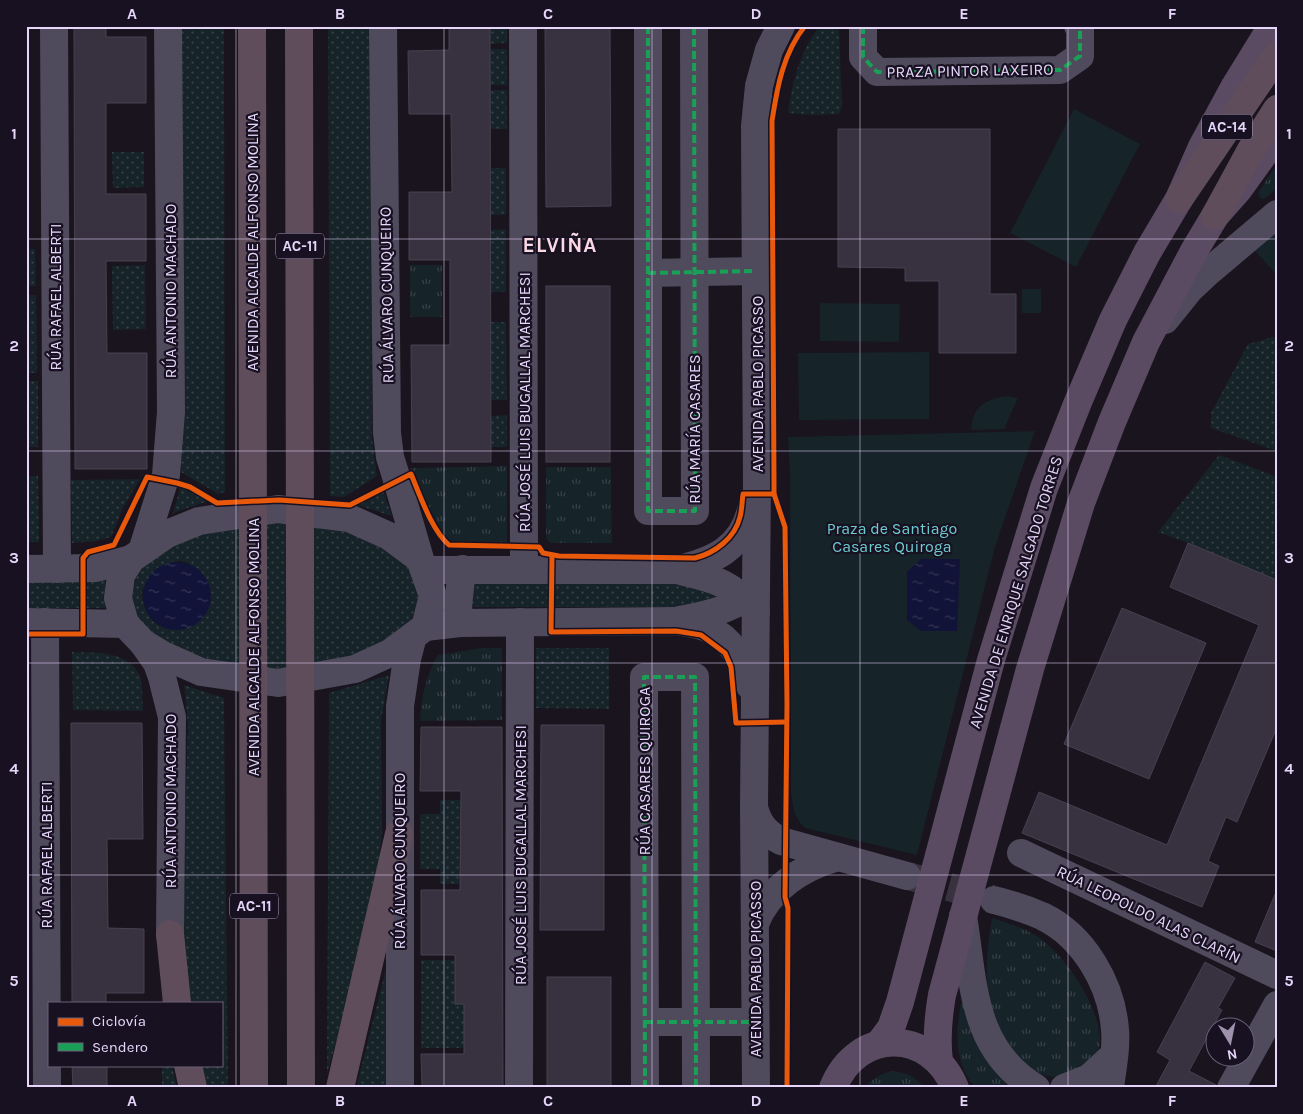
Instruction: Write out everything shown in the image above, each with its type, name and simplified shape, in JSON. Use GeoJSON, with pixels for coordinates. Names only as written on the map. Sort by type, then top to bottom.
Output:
{"type":"FeatureCollection","features":[{"type":"Feature","properties":{"kind":"highway","name":"AVENIDA ALCALDE ALFONSO MOLINA"},"geometry":{"type":"LineString","coordinates":[[252,26],[254,1088]]}},
{"type":"Feature","properties":{"kind":"highway","name":"AC-11"},"geometry":{"type":"LineString","coordinates":[[299,26],[301,1088]]}},
{"type":"Feature","properties":{"kind":"highway","name":"AC-14"},"geometry":{"type":"LineString","coordinates":[[1179,199],[1277,55]]}},
{"type":"Feature","properties":{"kind":"highway","name":"AC-14"},"geometry":{"type":"LineString","coordinates":[[1215,216],[1251,150],[1277,109]]}},
{"type":"Feature","properties":{"kind":"highway"},"geometry":{"type":"LineString","coordinates":[[340,1088],[399,834]]}},
{"type":"Feature","properties":{"kind":"highway"},"geometry":{"type":"LineString","coordinates":[[170,934],[177,1002]]}},
{"type":"Feature","properties":{"kind":"highway"},"geometry":{"type":"LineString","coordinates":[[188,1066],[193,1088]]}},
{"type":"Feature","properties":{"kind":"main road","name":"AVENIDA DE ENRIQUE SALGADO TORRES"},"geometry":{"type":"LineString","coordinates":[[879,1044],[891,1028],[900,1002],[991,660],[1044,488],[1078,402],[1114,320],[1147,253],[1179,199],[1202,148],[1235,86],[1272,26]]}},
{"type":"Feature","properties":{"kind":"main road"},"geometry":{"type":"LineString","coordinates":[[939,1061],[937,1020],[963,916],[1030,669],[1081,503],[1112,422],[1146,342],[1173,289],[1215,216],[1238,190],[1277,136]]}},
{"type":"Feature","properties":{"kind":"main road"},"geometry":{"type":"LineString","coordinates":[[833,1088],[848,1061],[862,1050],[879,1044],[900,1042],[921,1048],[939,1061],[950,1074],[955,1088]]}},
{"type":"Feature","properties":{"kind":"street","name":"RÚA RAFAEL ALBERTI"},"geometry":{"type":"LineString","coordinates":[[54,26],[57,569]]}},
{"type":"Feature","properties":{"kind":"street","name":"RÚA ANTONIO MACHADO"},"geometry":{"type":"LineString","coordinates":[[168,26],[171,412],[166,475],[137,555],[121,576],[118,598],[134,633],[156,663],[162,677],[172,717],[170,934]]}},
{"type":"Feature","properties":{"kind":"street","name":"RÚA ÁLVARO CUNQUEIRO"},"geometry":{"type":"LineString","coordinates":[[383,26],[388,433],[390,457],[433,596],[407,659],[400,706],[400,1088]]}},
{"type":"Feature","properties":{"kind":"street","name":"RÚA JOSÉ LUIS BUGALLAL MARCHESI"},"geometry":{"type":"LineString","coordinates":[[523,26],[524,569]]}},
{"type":"Feature","properties":{"kind":"street","name":"RÚA MARÍA CASARES"},"geometry":{"type":"LineString","coordinates":[[648,26],[648,511],[694,511],[694,26]]}},
{"type":"Feature","properties":{"kind":"street","name":"AVENIDA PABLO PICASSO"},"geometry":{"type":"LineString","coordinates":[[756,1088],[755,926],[760,823],[754,806],[755,707],[752,598],[757,482],[756,126],[759,86],[769,50],[781,26]]}},
{"type":"Feature","properties":{"kind":"street","name":"PRAZA PINTOR LAXEIRO"},"geometry":{"type":"LineString","coordinates":[[862,26],[863,57],[877,72],[1060,70],[1080,56],[1080,27],[1078,26]]}},
{"type":"Feature","properties":{"kind":"street"},"geometry":{"type":"LineString","coordinates":[[1146,342],[1190,289],[1277,214]]}},
{"type":"Feature","properties":{"kind":"street"},"geometry":{"type":"LineString","coordinates":[[648,273],[756,271]]}},
{"type":"Feature","properties":{"kind":"street"},"geometry":{"type":"LineString","coordinates":[[26,569],[96,568],[137,555],[167,534],[199,520],[278,510],[349,518],[389,536],[422,565],[462,569],[676,570],[699,565],[715,557],[739,538],[750,516],[757,482]]}},
{"type":"Feature","properties":{"kind":"street"},"geometry":{"type":"LineString","coordinates":[[460,623],[458,606],[462,569]]}},
{"type":"Feature","properties":{"kind":"street"},"geometry":{"type":"LineString","coordinates":[[676,570],[720,582],[752,598]]}},
{"type":"Feature","properties":{"kind":"street"},"geometry":{"type":"LineString","coordinates":[[676,621],[709,613],[752,598]]}},
{"type":"Feature","properties":{"kind":"street"},"geometry":{"type":"LineString","coordinates":[[35,622],[134,633],[164,655],[201,672],[278,683],[355,669],[390,653],[419,631],[460,623],[676,621],[707,628],[722,637],[732,647],[747,670],[755,707]]}},
{"type":"Feature","properties":{"kind":"street","name":"RÚA RAFAEL ALBERTI"},"geometry":{"type":"LineString","coordinates":[[35,622],[47,1088]]}},
{"type":"Feature","properties":{"kind":"street","name":"RÚA JOSÉ LUIS BUGALLAL MARCHESI"},"geometry":{"type":"LineString","coordinates":[[519,1088],[520,622]]}},
{"type":"Feature","properties":{"kind":"street","name":"RÚA CASARES QUIROGA"},"geometry":{"type":"LineString","coordinates":[[645,1088],[644,677],[695,677],[696,1088]]}},
{"type":"Feature","properties":{"kind":"street"},"geometry":{"type":"LineString","coordinates":[[760,840],[781,841],[906,876]]}},
{"type":"Feature","properties":{"kind":"street","name":"RÚA LEOPOLDO ALAS CLARÍN"},"geometry":{"type":"LineString","coordinates":[[1022,853],[1277,975]]}},
{"type":"Feature","properties":{"kind":"street"},"geometry":{"type":"LineString","coordinates":[[755,926],[759,913],[766,903],[785,884],[802,871],[838,857]]}},
{"type":"Feature","properties":{"kind":"street"},"geometry":{"type":"LineString","coordinates":[[994,900],[1043,916],[1062,928],[1091,961],[1104,983],[1112,1008],[1115,1031],[1110,1076],[1089,1078],[1064,1088]]}},
{"type":"Feature","properties":{"kind":"street"},"geometry":{"type":"LineString","coordinates":[[963,916],[979,1016],[991,1041],[1005,1063],[1021,1078],[1036,1088]]}},
{"type":"Feature","properties":{"kind":"street"},"geometry":{"type":"LineString","coordinates":[[1230,1088],[1277,1005]]}},
{"type":"Feature","properties":{"kind":"street"},"geometry":{"type":"LineString","coordinates":[[645,1022],[755,1022]]}},
{"type":"Feature","properties":{"kind":"green space"},"geometry":{"type":"Polygon","coordinates":[[[179,26],[224,26],[225,492],[218,494],[181,472],[179,26]]]}},
{"type":"Feature","properties":{"kind":"green space"},"geometry":{"type":"Polygon","coordinates":[[[328,26],[371,26],[372,438],[377,476],[344,497],[330,496],[328,26]]]}},
{"type":"Feature","properties":{"kind":"green space"},"geometry":{"type":"Polygon","coordinates":[[[490,26],[507,26],[507,43],[490,44],[490,26]]]}},
{"type":"Feature","properties":{"kind":"green space"},"geometry":{"type":"Polygon","coordinates":[[[820,26],[837,26],[839,28],[842,106],[839,114],[813,115],[788,113],[792,90],[802,56],[820,26]]]}},
{"type":"Feature","properties":{"kind":"green space"},"geometry":{"type":"Polygon","coordinates":[[[489,49],[507,49],[507,85],[490,85],[489,49]]]}},
{"type":"Feature","properties":{"kind":"green space"},"geometry":{"type":"Polygon","coordinates":[[[490,90],[507,90],[507,129],[490,129],[490,90]]]}},
{"type":"Feature","properties":{"kind":"green space"},"geometry":{"type":"Polygon","coordinates":[[[1074,109],[1140,144],[1076,267],[1010,233],[1074,109]]]}},
{"type":"Feature","properties":{"kind":"green space"},"geometry":{"type":"Polygon","coordinates":[[[112,152],[144,152],[144,187],[113,188],[112,152]]]}},
{"type":"Feature","properties":{"kind":"green space"},"geometry":{"type":"Polygon","coordinates":[[[1277,164],[1277,188],[1264,199],[1261,199],[1258,193],[1277,164]]]}},
{"type":"Feature","properties":{"kind":"green space"},"geometry":{"type":"Polygon","coordinates":[[[490,168],[506,168],[506,215],[490,215],[490,168]]]}},
{"type":"Feature","properties":{"kind":"green space"},"geometry":{"type":"Polygon","coordinates":[[[506,229],[506,292],[490,292],[490,230],[506,229]]]}},
{"type":"Feature","properties":{"kind":"green space"},"geometry":{"type":"Polygon","coordinates":[[[1277,229],[1277,275],[1253,249],[1277,229]]]}},
{"type":"Feature","properties":{"kind":"green space"},"geometry":{"type":"Polygon","coordinates":[[[26,249],[35,249],[36,286],[27,286],[26,249]]]}},
{"type":"Feature","properties":{"kind":"green space"},"geometry":{"type":"Polygon","coordinates":[[[145,265],[146,329],[113,330],[112,266],[145,265]]]}},
{"type":"Feature","properties":{"kind":"green space"},"geometry":{"type":"Polygon","coordinates":[[[410,265],[442,265],[442,317],[410,317],[410,265]]]}},
{"type":"Feature","properties":{"kind":"green space"},"geometry":{"type":"Polygon","coordinates":[[[1022,289],[1041,289],[1041,313],[1022,313],[1022,289]]]}},
{"type":"Feature","properties":{"kind":"green space"},"geometry":{"type":"Polygon","coordinates":[[[26,295],[36,295],[37,373],[27,373],[27,338],[29,337],[29,330],[27,329],[26,295]]]}},
{"type":"Feature","properties":{"kind":"green space"},"geometry":{"type":"Polygon","coordinates":[[[820,303],[900,304],[899,342],[820,341],[820,303]]]}},
{"type":"Feature","properties":{"kind":"green space"},"geometry":{"type":"Polygon","coordinates":[[[490,322],[506,322],[507,400],[491,400],[490,322]]]}},
{"type":"Feature","properties":{"kind":"green space"},"geometry":{"type":"Polygon","coordinates":[[[1273,337],[1277,338],[1277,451],[1211,428],[1211,413],[1248,344],[1273,337]]]}},
{"type":"Feature","properties":{"kind":"green space"},"geometry":{"type":"Polygon","coordinates":[[[929,352],[929,419],[799,420],[798,353],[929,352]]]}},
{"type":"Feature","properties":{"kind":"green space"},"geometry":{"type":"Polygon","coordinates":[[[26,381],[38,381],[38,447],[27,447],[27,417],[29,416],[29,409],[26,408],[26,381]]]}},
{"type":"Feature","properties":{"kind":"green space"},"geometry":{"type":"Polygon","coordinates":[[[1005,396],[1018,398],[1004,429],[971,430],[974,416],[981,406],[986,402],[1005,396]]]}},
{"type":"Feature","properties":{"kind":"green space"},"geometry":{"type":"Polygon","coordinates":[[[507,415],[507,447],[491,447],[491,416],[507,415]]]}},
{"type":"Feature","properties":{"kind":"green space","name":"Praza de Santiago Casares Quiroga"},"geometry":{"type":"Polygon","coordinates":[[[1035,431],[995,547],[917,855],[805,828],[796,816],[791,793],[790,474],[788,437],[1035,431]]]}},
{"type":"Feature","properties":{"kind":"green space"},"geometry":{"type":"Polygon","coordinates":[[[1219,455],[1277,477],[1277,573],[1274,579],[1158,532],[1219,455]]]}},
{"type":"Feature","properties":{"kind":"green space"},"geometry":{"type":"Polygon","coordinates":[[[507,466],[507,546],[449,542],[443,537],[411,468],[507,466]]]}},
{"type":"Feature","properties":{"kind":"green space"},"geometry":{"type":"Polygon","coordinates":[[[546,467],[611,467],[612,543],[550,543],[546,538],[546,467]]]}},
{"type":"Feature","properties":{"kind":"green space"},"geometry":{"type":"Polygon","coordinates":[[[26,476],[38,476],[39,542],[26,542],[26,476]]]}},
{"type":"Feature","properties":{"kind":"green space"},"geometry":{"type":"Polygon","coordinates":[[[140,479],[123,508],[111,537],[97,541],[72,543],[71,480],[140,479]]]}},
{"type":"Feature","properties":{"kind":"green space"},"geometry":{"type":"Polygon","coordinates":[[[181,485],[208,501],[173,513],[181,485]]]}},
{"type":"Feature","properties":{"kind":"green space"},"geometry":{"type":"Polygon","coordinates":[[[383,490],[392,516],[357,505],[383,490]]]}},
{"type":"Feature","properties":{"kind":"green space"},"geometry":{"type":"Polygon","coordinates":[[[275,523],[326,527],[352,532],[387,546],[410,566],[420,596],[410,623],[383,644],[353,659],[276,670],[199,658],[164,641],[138,622],[131,591],[143,561],[198,533],[275,523]],[[181,561],[172,562],[142,590],[143,603],[147,613],[161,627],[180,629],[191,626],[202,619],[188,563],[181,561]]]}},
{"type":"Feature","properties":{"kind":"green space"},"geometry":{"type":"Polygon","coordinates":[[[26,580],[105,580],[105,608],[26,608],[26,580]]]}},
{"type":"Feature","properties":{"kind":"green space"},"geometry":{"type":"Polygon","coordinates":[[[474,581],[684,582],[722,594],[702,605],[684,607],[472,607],[465,600],[474,581]]]}},
{"type":"Feature","properties":{"kind":"green space"},"geometry":{"type":"Polygon","coordinates":[[[482,648],[502,648],[502,720],[420,721],[425,687],[438,655],[482,648]]]}},
{"type":"Feature","properties":{"kind":"green space"},"geometry":{"type":"Polygon","coordinates":[[[536,648],[609,648],[609,709],[536,708],[536,648]]]}},
{"type":"Feature","properties":{"kind":"green space"},"geometry":{"type":"Polygon","coordinates":[[[72,652],[101,653],[120,657],[128,661],[135,668],[141,679],[143,711],[73,710],[72,652]]]}},
{"type":"Feature","properties":{"kind":"green space"},"geometry":{"type":"Polygon","coordinates":[[[389,675],[381,721],[382,832],[377,879],[365,939],[327,1074],[329,693],[389,675]]]}},
{"type":"Feature","properties":{"kind":"green space"},"geometry":{"type":"Polygon","coordinates":[[[184,685],[224,698],[228,1088],[204,1088],[199,1066],[222,1066],[222,1002],[188,1002],[181,935],[188,726],[184,685]]]}},
{"type":"Feature","properties":{"kind":"green space"},"geometry":{"type":"Polygon","coordinates":[[[440,800],[461,800],[460,884],[440,884],[440,869],[420,869],[420,814],[440,814],[440,800]]]}},
{"type":"Feature","properties":{"kind":"green space"},"geometry":{"type":"Polygon","coordinates":[[[992,918],[1025,930],[1046,943],[1069,967],[1088,998],[1099,1028],[1099,1048],[1097,1057],[1071,1075],[1052,1077],[1037,1072],[1025,1064],[1005,1039],[993,1009],[988,985],[987,956],[992,918]]]}},
{"type":"Feature","properties":{"kind":"green space"},"geometry":{"type":"Polygon","coordinates":[[[390,953],[389,1088],[356,1088],[390,953]]]}},
{"type":"Feature","properties":{"kind":"green space"},"geometry":{"type":"Polygon","coordinates":[[[421,960],[455,960],[455,1003],[464,1004],[464,1048],[421,1048],[421,960]]]}},
{"type":"Feature","properties":{"kind":"green space"},"geometry":{"type":"Polygon","coordinates":[[[964,992],[1013,1088],[976,1088],[968,1078],[959,1055],[958,1042],[959,1017],[964,992]]]}},
{"type":"Feature","properties":{"kind":"green space"},"geometry":{"type":"Polygon","coordinates":[[[162,1066],[172,1066],[177,1088],[162,1088],[162,1066]]]}},
{"type":"Feature","properties":{"kind":"green space"},"geometry":{"type":"Polygon","coordinates":[[[892,1071],[910,1076],[924,1088],[864,1088],[877,1077],[892,1071]]]}},
{"type":"Feature","properties":{"kind":"water"},"geometry":{"type":"Polygon","coordinates":[[[921,559],[960,559],[957,631],[921,631],[907,620],[907,572],[921,559]]]}},
{"type":"Feature","properties":{"kind":"water"},"geometry":{"type":"Polygon","coordinates":[[[184,562],[196,568],[205,577],[211,589],[209,609],[201,620],[184,630],[170,630],[153,620],[145,609],[143,589],[153,572],[164,564],[184,562]]]}},
{"type":"Feature","properties":{"kind":"building"},"geometry":{"type":"Polygon","coordinates":[[[74,26],[106,26],[106,37],[146,37],[146,103],[106,103],[106,194],[146,194],[146,261],[106,261],[107,353],[147,353],[147,469],[75,469],[74,26]]]}},
{"type":"Feature","properties":{"kind":"building"},"geometry":{"type":"Polygon","coordinates":[[[449,26],[490,26],[491,462],[412,462],[411,345],[450,345],[450,260],[409,260],[409,192],[452,192],[451,114],[409,114],[408,51],[449,50],[449,26]]]}},
{"type":"Feature","properties":{"kind":"building"},"geometry":{"type":"Polygon","coordinates":[[[545,26],[610,26],[611,206],[546,207],[545,26]]]}},
{"type":"Feature","properties":{"kind":"building"},"geometry":{"type":"Polygon","coordinates":[[[838,129],[990,129],[990,294],[1016,294],[1016,353],[939,353],[939,281],[905,281],[905,268],[838,267],[838,129]]]}},
{"type":"Feature","properties":{"kind":"building"},"geometry":{"type":"Polygon","coordinates":[[[546,286],[610,286],[610,462],[546,462],[546,286]]]}},
{"type":"Feature","properties":{"kind":"building"},"geometry":{"type":"Polygon","coordinates":[[[1188,543],[1277,580],[1277,727],[1237,822],[1226,817],[1208,861],[1219,866],[1202,907],[1022,833],[1039,792],[1167,845],[1259,625],[1170,587],[1188,543]]]}},
{"type":"Feature","properties":{"kind":"building"},"geometry":{"type":"Polygon","coordinates":[[[1122,608],[1206,643],[1149,779],[1064,744],[1122,608]]]}},
{"type":"Feature","properties":{"kind":"building"},"geometry":{"type":"Polygon","coordinates":[[[71,723],[142,723],[143,839],[107,839],[108,928],[144,929],[144,993],[106,993],[106,1002],[72,1002],[71,723]]]}},
{"type":"Feature","properties":{"kind":"building"},"geometry":{"type":"Polygon","coordinates":[[[541,725],[604,725],[604,930],[540,930],[541,725]]]}},
{"type":"Feature","properties":{"kind":"building"},"geometry":{"type":"Polygon","coordinates":[[[421,727],[502,727],[503,1088],[422,1088],[421,1054],[464,1054],[464,1004],[455,1004],[455,955],[421,955],[421,890],[460,890],[461,791],[420,791],[421,727]]]}},
{"type":"Feature","properties":{"kind":"building"},"geometry":{"type":"Polygon","coordinates":[[[1277,892],[1277,951],[1255,942],[1277,892]]]}},
{"type":"Feature","properties":{"kind":"building"},"geometry":{"type":"Polygon","coordinates":[[[1205,962],[1235,978],[1218,1008],[1222,1010],[1219,1016],[1206,1016],[1206,1040],[1189,1071],[1216,1085],[1215,1088],[1155,1088],[1170,1060],[1157,1052],[1205,962]]]}},
{"type":"Feature","properties":{"kind":"building"},"geometry":{"type":"Polygon","coordinates":[[[547,977],[611,977],[611,1088],[547,1088],[547,977]]]}},
{"type":"Feature","properties":{"kind":"building"},"geometry":{"type":"Polygon","coordinates":[[[72,1066],[107,1066],[107,1088],[73,1088],[72,1066]]]}},
{"type":"Feature","properties":{"kind":"tunnel"},"geometry":{"type":"LineString","coordinates":[[908,876],[992,899]]}},
{"type":"Feature","properties":{"kind":"marked path"},"geometry":{"type":"LineString","coordinates":[[648,26],[648,511],[695,511],[694,26]]}},
{"type":"Feature","properties":{"kind":"marked path"},"geometry":{"type":"LineString","coordinates":[[863,26],[863,57],[877,72],[1060,70],[1080,56],[1080,27],[1078,26]]}},
{"type":"Feature","properties":{"kind":"marked path"},"geometry":{"type":"LineString","coordinates":[[648,273],[756,271]]}},
{"type":"Feature","properties":{"kind":"marked path"},"geometry":{"type":"LineString","coordinates":[[645,1088],[644,677],[695,677],[696,1088]]}},
{"type":"Feature","properties":{"kind":"marked path"},"geometry":{"type":"LineString","coordinates":[[645,1022],[755,1022]]}},
{"type":"Feature","properties":{"kind":"cycle path"},"geometry":{"type":"LineString","coordinates":[[787,1088],[788,908],[785,897],[787,704],[785,527],[774,494],[772,121],[776,96],[786,59],[797,36],[805,26]]}},
{"type":"Feature","properties":{"kind":"cycle path"},"geometry":{"type":"LineString","coordinates":[[26,634],[83,634],[83,558],[88,552],[114,545],[147,477],[190,487],[217,503],[279,500],[350,505],[411,474],[431,521],[449,545],[539,547],[543,553],[559,556],[695,558],[702,556],[723,544],[734,532],[740,517],[743,494],[774,494]]}},
{"type":"Feature","properties":{"kind":"cycle path"},"geometry":{"type":"LineString","coordinates":[[552,555],[551,632],[676,631],[701,635],[725,653],[731,667],[736,723],[786,722]]}},
{"type":"Feature","properties":{"kind":"district","name":"ELVIÑA"},"geometry":{"type":"Point","coordinates":[560,245]}}]}
